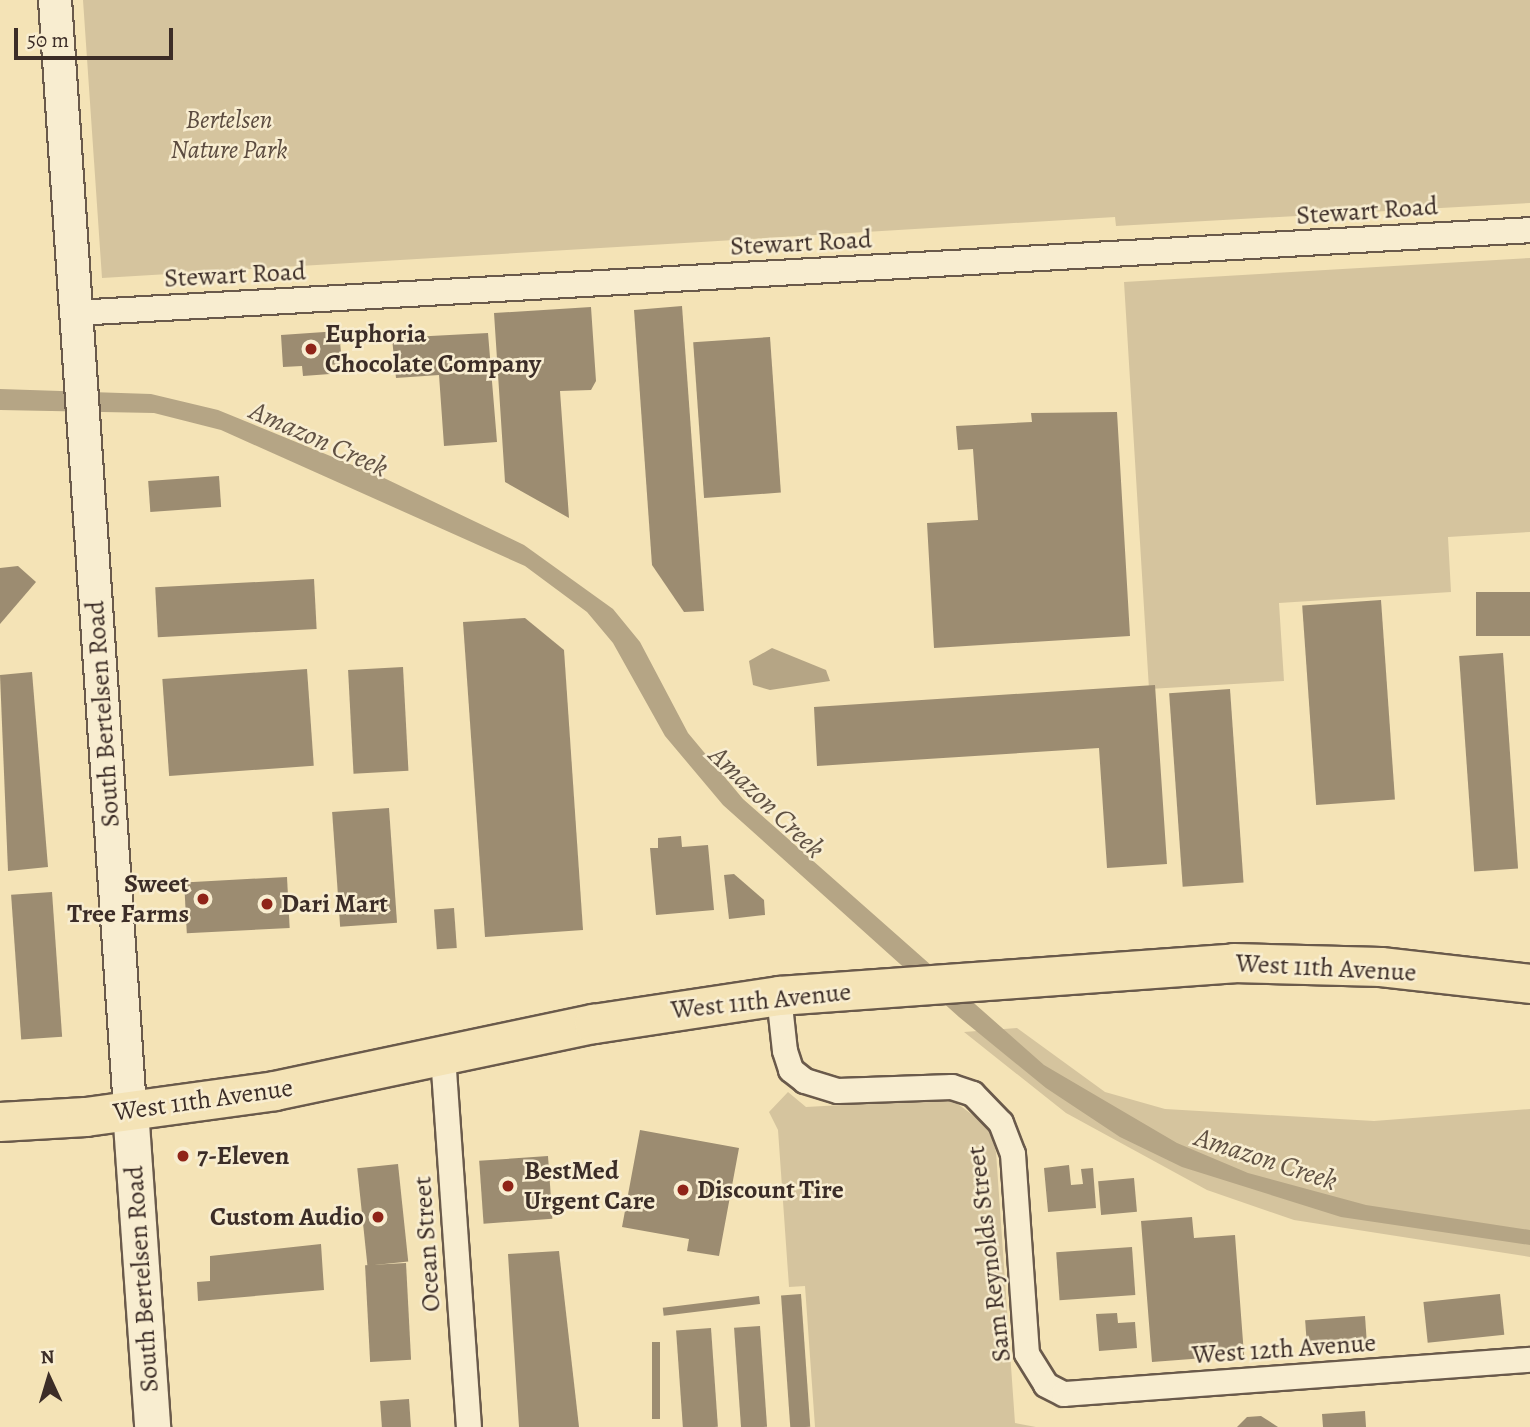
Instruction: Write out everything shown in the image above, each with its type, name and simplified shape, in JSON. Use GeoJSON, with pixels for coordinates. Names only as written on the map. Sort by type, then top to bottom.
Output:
{"type":"FeatureCollection","features":[{"type":"Feature","properties":{"kind":"main road","name":"West 11th Avenue"},"geometry":{"type":"LineString","coordinates":[[0,1122],[275,1091],[655,1012],[779,996],[1287,962],[1530,984]]}},
{"type":"Feature","properties":{"kind":"main road","name":"South Bertelsen Road"},"geometry":{"type":"LineString","coordinates":[[130,1109],[152,1427]]}},
{"type":"Feature","properties":{"kind":"street","name":"South Bertelsen Road"},"geometry":{"type":"LineString","coordinates":[[55,0],[130,1109]]}},
{"type":"Feature","properties":{"kind":"street","name":"Stewart Road"},"geometry":{"type":"LineString","coordinates":[[75,313],[1530,230]]}},
{"type":"Feature","properties":{"kind":"street","name":"Sam Reynolds Street"},"geometry":{"type":"LineString","coordinates":[[779,996],[785,1051],[791,1070],[805,1082],[838,1091],[952,1087],[972,1094],[1001,1123],[1013,1154],[1027,1353],[1045,1385]]}},
{"type":"Feature","properties":{"kind":"street","name":"Ocean Street"},"geometry":{"type":"LineString","coordinates":[[443,1056],[469,1427]]}},
{"type":"Feature","properties":{"kind":"street","name":"West 12th Avenue"},"geometry":{"type":"LineString","coordinates":[[1045,1385],[1086,1395],[1530,1360]]}},
{"type":"Feature","properties":{"kind":"green space","name":"Bertelsen Nature Park"},"geometry":{"type":"Polygon","coordinates":[[[83,0],[1530,0],[1530,203],[1116,226],[1115,217],[102,278],[83,0]]]}},
{"type":"Feature","properties":{"kind":"green space"},"geometry":{"type":"Polygon","coordinates":[[[1530,258],[1530,532],[1448,537],[1451,592],[1279,603],[1284,681],[1149,689],[1124,282],[1530,258]]]}},
{"type":"Feature","properties":{"kind":"green space"},"geometry":{"type":"Polygon","coordinates":[[[1017,1028],[1105,1092],[1165,1109],[1374,1121],[1530,1109],[1530,1257],[1294,1220],[1207,1190],[1066,1113],[964,1032],[1017,1028]]]}},
{"type":"Feature","properties":{"kind":"green space"},"geometry":{"type":"Polygon","coordinates":[[[788,1092],[806,1107],[951,1099],[989,1127],[996,1152],[1015,1423],[1036,1427],[815,1427],[805,1286],[789,1287],[778,1130],[769,1112],[788,1092]]]}},
{"type":"Feature","properties":{"kind":"shaded area"},"geometry":{"type":"Polygon","coordinates":[[[0,389],[151,394],[218,410],[384,478],[524,545],[613,609],[640,642],[688,733],[743,799],[1044,1065],[1177,1143],[1248,1173],[1366,1205],[1530,1230],[1530,1245],[1341,1217],[1182,1167],[1120,1137],[1046,1088],[959,1017],[723,805],[665,736],[613,643],[587,612],[525,566],[221,430],[154,413],[0,410],[0,389]]]}},
{"type":"Feature","properties":{"kind":"shaded area"},"geometry":{"type":"Polygon","coordinates":[[[772,648],[826,670],[830,681],[770,690],[753,685],[749,661],[772,648]]]}},
{"type":"Feature","properties":{"kind":"building"},"geometry":{"type":"Polygon","coordinates":[[[682,306],[704,611],[684,612],[652,565],[634,310],[682,306]]]}},
{"type":"Feature","properties":{"kind":"building"},"geometry":{"type":"Polygon","coordinates":[[[591,307],[596,381],[591,390],[560,391],[569,518],[505,482],[494,313],[591,307]]]}},
{"type":"Feature","properties":{"kind":"building","name":"Euphoria Chocolate Company"},"geometry":{"type":"Polygon","coordinates":[[[339,331],[342,364],[329,365],[330,374],[303,376],[302,366],[283,367],[281,335],[339,331]]]}},
{"type":"Feature","properties":{"kind":"building"},"geometry":{"type":"Polygon","coordinates":[[[488,333],[497,442],[444,446],[439,375],[396,378],[392,338],[488,333]]]}},
{"type":"Feature","properties":{"kind":"building"},"geometry":{"type":"Polygon","coordinates":[[[770,337],[781,493],[704,498],[693,342],[770,337]]]}},
{"type":"Feature","properties":{"kind":"building"},"geometry":{"type":"Polygon","coordinates":[[[1117,412],[1130,636],[934,648],[927,523],[978,520],[973,449],[958,450],[956,426],[1032,422],[1031,413],[1117,412]]]}},
{"type":"Feature","properties":{"kind":"building"},"geometry":{"type":"Polygon","coordinates":[[[219,476],[221,507],[150,512],[148,481],[219,476]]]}},
{"type":"Feature","properties":{"kind":"building"},"geometry":{"type":"Polygon","coordinates":[[[18,566],[36,582],[0,624],[0,568],[18,566]]]}},
{"type":"Feature","properties":{"kind":"building"},"geometry":{"type":"Polygon","coordinates":[[[314,579],[317,629],[158,637],[155,587],[314,579]]]}},
{"type":"Feature","properties":{"kind":"building"},"geometry":{"type":"Polygon","coordinates":[[[1476,592],[1530,592],[1530,636],[1476,636],[1476,592]]]}},
{"type":"Feature","properties":{"kind":"building"},"geometry":{"type":"Polygon","coordinates":[[[1381,600],[1395,800],[1316,805],[1302,606],[1381,600]]]}},
{"type":"Feature","properties":{"kind":"building"},"geometry":{"type":"Polygon","coordinates":[[[525,618],[564,650],[583,930],[485,937],[463,622],[525,618]]]}},
{"type":"Feature","properties":{"kind":"building"},"geometry":{"type":"Polygon","coordinates":[[[1503,653],[1518,868],[1474,872],[1459,656],[1503,653]]]}},
{"type":"Feature","properties":{"kind":"building"},"geometry":{"type":"Polygon","coordinates":[[[403,667],[408,771],[354,774],[348,670],[403,667]]]}},
{"type":"Feature","properties":{"kind":"building"},"geometry":{"type":"Polygon","coordinates":[[[307,669],[314,766],[169,776],[162,679],[307,669]]]}},
{"type":"Feature","properties":{"kind":"building"},"geometry":{"type":"Polygon","coordinates":[[[32,672],[48,867],[8,871],[0,675],[32,672]]]}},
{"type":"Feature","properties":{"kind":"building"},"geometry":{"type":"Polygon","coordinates":[[[1155,685],[1167,864],[1107,868],[1099,748],[817,766],[814,707],[1155,685]]]}},
{"type":"Feature","properties":{"kind":"building"},"geometry":{"type":"Polygon","coordinates":[[[1230,689],[1244,883],[1183,887],[1169,693],[1230,689]]]}},
{"type":"Feature","properties":{"kind":"building"},"geometry":{"type":"Polygon","coordinates":[[[389,808],[397,923],[340,927],[332,812],[389,808]]]}},
{"type":"Feature","properties":{"kind":"building"},"geometry":{"type":"Polygon","coordinates":[[[681,836],[682,847],[708,845],[714,910],[656,915],[650,848],[658,848],[658,838],[681,836]]]}},
{"type":"Feature","properties":{"kind":"building"},"geometry":{"type":"Polygon","coordinates":[[[734,874],[764,900],[765,915],[729,919],[724,875],[734,874]]]}},
{"type":"Feature","properties":{"kind":"building"},"geometry":{"type":"Polygon","coordinates":[[[287,877],[290,928],[187,933],[184,882],[287,877]]]}},
{"type":"Feature","properties":{"kind":"building"},"geometry":{"type":"Polygon","coordinates":[[[52,892],[62,1037],[21,1040],[11,895],[52,892]]]}},
{"type":"Feature","properties":{"kind":"building"},"geometry":{"type":"Polygon","coordinates":[[[454,908],[457,948],[437,949],[434,909],[454,908]]]}},
{"type":"Feature","properties":{"kind":"building"},"geometry":{"type":"Polygon","coordinates":[[[640,1130],[739,1148],[719,1256],[687,1251],[689,1239],[622,1227],[640,1130]]]}},
{"type":"Feature","properties":{"kind":"building"},"geometry":{"type":"Polygon","coordinates":[[[548,1156],[552,1219],[484,1224],[479,1161],[548,1156]]]}},
{"type":"Feature","properties":{"kind":"building"},"geometry":{"type":"Polygon","coordinates":[[[398,1164],[408,1261],[367,1266],[357,1168],[398,1164]]]}},
{"type":"Feature","properties":{"kind":"building"},"geometry":{"type":"Polygon","coordinates":[[[1069,1165],[1071,1185],[1083,1184],[1081,1169],[1093,1168],[1096,1208],[1048,1212],[1044,1168],[1069,1165]]]}},
{"type":"Feature","properties":{"kind":"building"},"geometry":{"type":"Polygon","coordinates":[[[1134,1178],[1137,1212],[1101,1215],[1098,1181],[1134,1178]]]}},
{"type":"Feature","properties":{"kind":"building"},"geometry":{"type":"Polygon","coordinates":[[[1192,1217],[1194,1238],[1235,1235],[1244,1355],[1152,1362],[1141,1221],[1192,1217]]]}},
{"type":"Feature","properties":{"kind":"building"},"geometry":{"type":"Polygon","coordinates":[[[321,1244],[324,1290],[198,1301],[197,1282],[210,1281],[210,1256],[321,1244]]]}},
{"type":"Feature","properties":{"kind":"building"},"geometry":{"type":"Polygon","coordinates":[[[1132,1247],[1135,1295],[1060,1300],[1056,1252],[1132,1247]]]}},
{"type":"Feature","properties":{"kind":"building"},"geometry":{"type":"Polygon","coordinates":[[[559,1251],[579,1427],[519,1427],[508,1254],[559,1251]]]}},
{"type":"Feature","properties":{"kind":"building"},"geometry":{"type":"Polygon","coordinates":[[[406,1263],[411,1360],[370,1362],[365,1265],[406,1263]]]}},
{"type":"Feature","properties":{"kind":"building"},"geometry":{"type":"Polygon","coordinates":[[[801,1294],[810,1427],[790,1427],[781,1295],[801,1294]]]}},
{"type":"Feature","properties":{"kind":"building"},"geometry":{"type":"Polygon","coordinates":[[[1500,1294],[1504,1335],[1428,1343],[1423,1302],[1500,1294]]]}},
{"type":"Feature","properties":{"kind":"building"},"geometry":{"type":"Polygon","coordinates":[[[759,1296],[760,1304],[664,1316],[663,1308],[759,1296]]]}},
{"type":"Feature","properties":{"kind":"building"},"geometry":{"type":"Polygon","coordinates":[[[1117,1313],[1118,1323],[1135,1322],[1137,1348],[1099,1351],[1096,1314],[1117,1313]]]}},
{"type":"Feature","properties":{"kind":"building"},"geometry":{"type":"Polygon","coordinates":[[[1365,1316],[1367,1344],[1307,1348],[1305,1320],[1365,1316]]]}},
{"type":"Feature","properties":{"kind":"building"},"geometry":{"type":"Polygon","coordinates":[[[760,1326],[767,1427],[741,1427],[734,1328],[760,1326]]]}},
{"type":"Feature","properties":{"kind":"building"},"geometry":{"type":"Polygon","coordinates":[[[711,1328],[718,1427],[683,1427],[676,1330],[711,1328]]]}},
{"type":"Feature","properties":{"kind":"building"},"geometry":{"type":"Polygon","coordinates":[[[652,1342],[660,1342],[660,1419],[652,1419],[652,1342]]]}},
{"type":"Feature","properties":{"kind":"building"},"geometry":{"type":"Polygon","coordinates":[[[409,1399],[411,1427],[382,1427],[380,1401],[409,1399]]]}},
{"type":"Feature","properties":{"kind":"building"},"geometry":{"type":"Polygon","coordinates":[[[1365,1411],[1366,1427],[1323,1427],[1322,1414],[1365,1411]]]}},
{"type":"Feature","properties":{"kind":"building"},"geometry":{"type":"Polygon","coordinates":[[[1261,1416],[1278,1427],[1237,1427],[1247,1417],[1261,1416]]]}},
{"type":"Feature","properties":{"kind":"place","name":"Euphoria Chocolate Company"},"geometry":{"type":"Point","coordinates":[311,349]}},
{"type":"Feature","properties":{"kind":"place","name":"Sweet Tree Farms"},"geometry":{"type":"Point","coordinates":[203,899]}},
{"type":"Feature","properties":{"kind":"place","name":"Dari Mart"},"geometry":{"type":"Point","coordinates":[267,904]}},
{"type":"Feature","properties":{"kind":"place","name":"7-Eleven"},"geometry":{"type":"Point","coordinates":[183,1156]}},
{"type":"Feature","properties":{"kind":"place","name":"BestMed Urgent Care"},"geometry":{"type":"Point","coordinates":[508,1186]}},
{"type":"Feature","properties":{"kind":"place","name":"Discount Tire"},"geometry":{"type":"Point","coordinates":[683,1190]}},
{"type":"Feature","properties":{"kind":"place","name":"Custom Audio"},"geometry":{"type":"Point","coordinates":[378,1217]}},
{"type":"Feature","properties":{"kind":"water label","name":"Amazon Creek"},"geometry":{"type":"Point","coordinates":[319,439]}},
{"type":"Feature","properties":{"kind":"water label","name":"Amazon Creek"},"geometry":{"type":"Point","coordinates":[767,802]}},
{"type":"Feature","properties":{"kind":"water label","name":"Amazon Creek"},"geometry":{"type":"Point","coordinates":[1266,1159]}}]}
